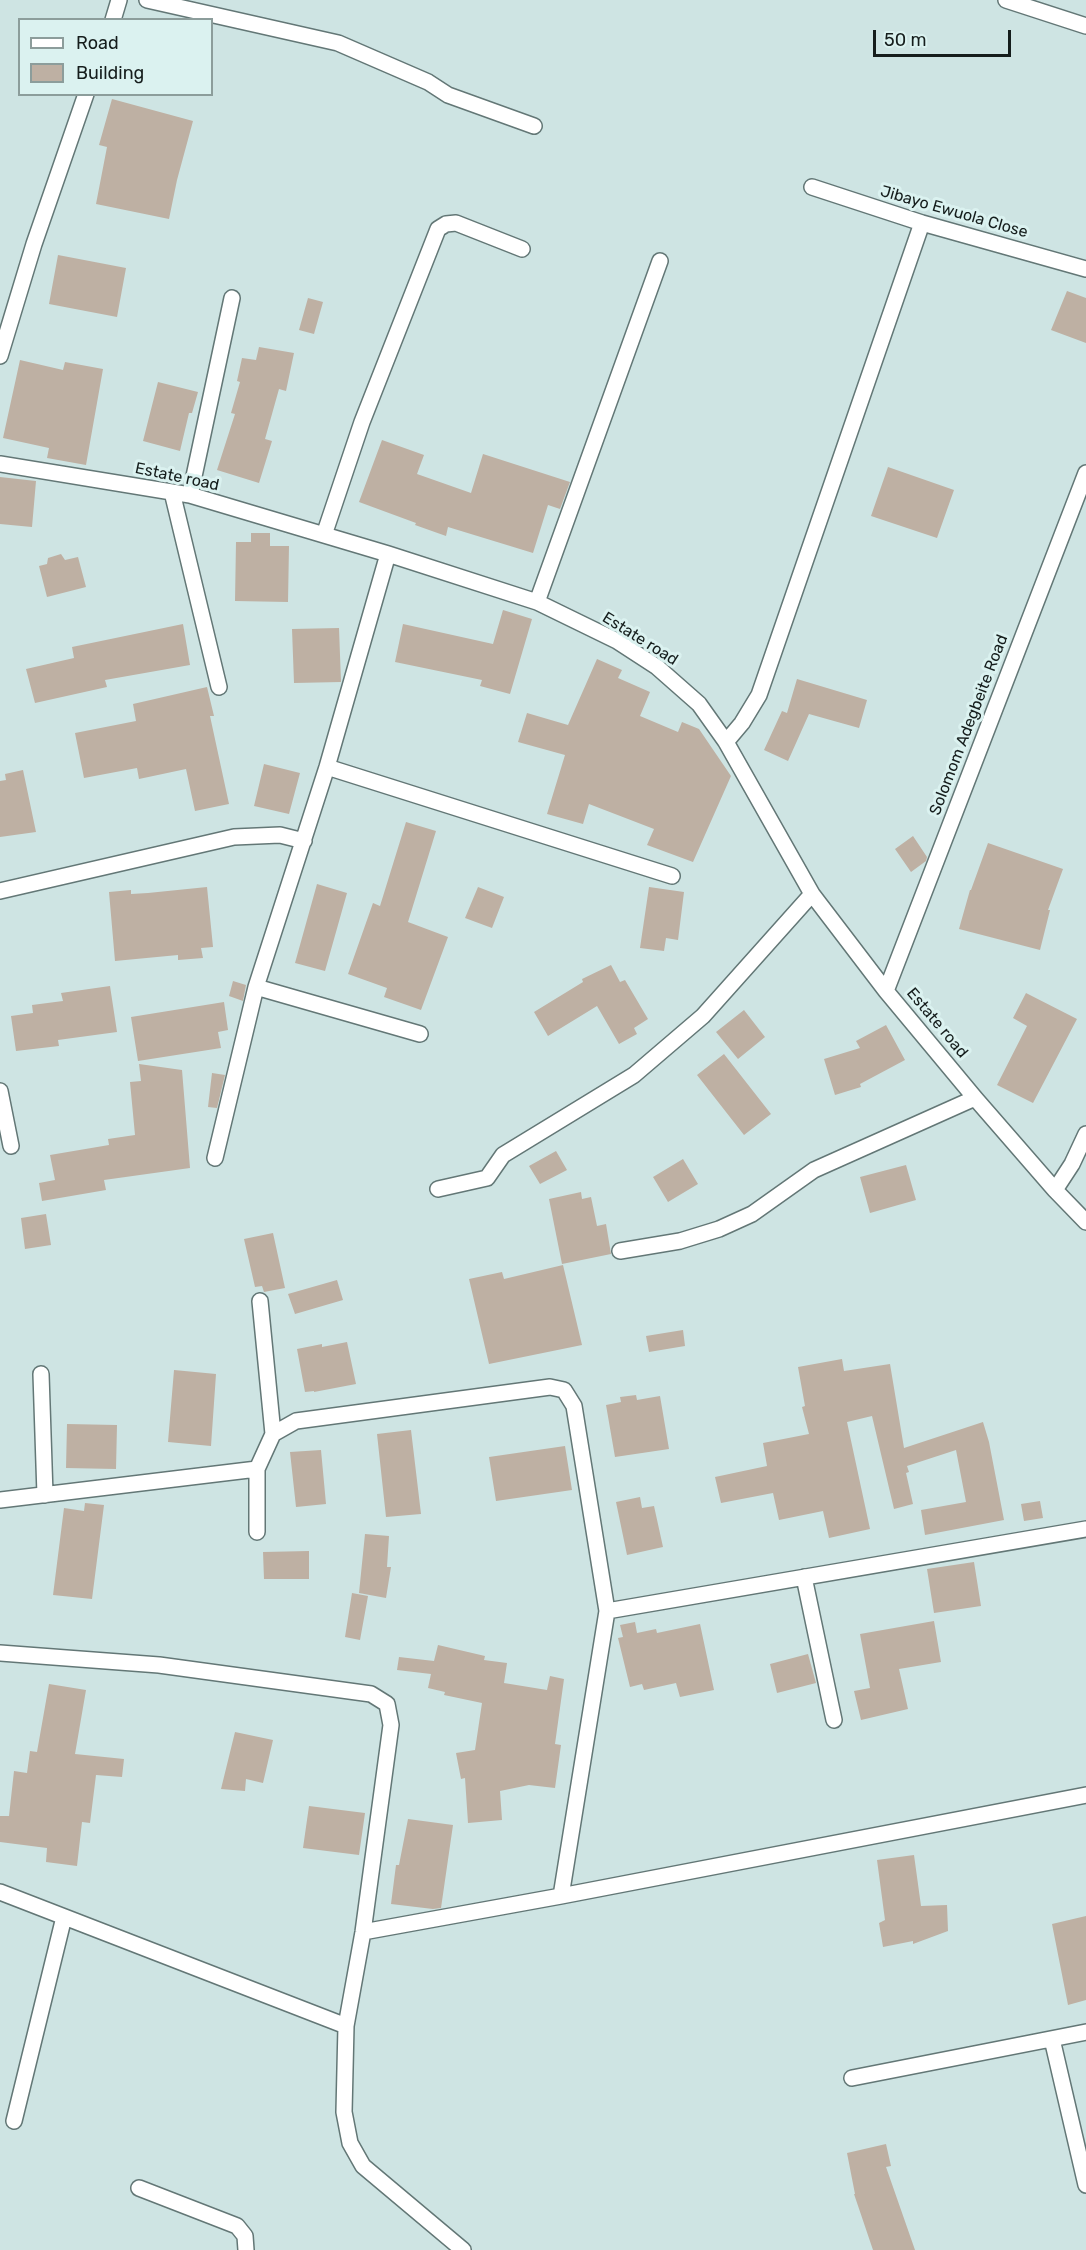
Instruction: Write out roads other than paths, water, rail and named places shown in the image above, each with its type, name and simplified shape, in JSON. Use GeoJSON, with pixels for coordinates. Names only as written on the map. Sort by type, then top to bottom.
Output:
{"type":"FeatureCollection","features":[{"type":"Feature","properties":{"kind":"street"},"geometry":{"type":"LineString","coordinates":[[114,18],[119,0]]}},
{"type":"Feature","properties":{"kind":"street"},"geometry":{"type":"LineString","coordinates":[[147,0],[338,44],[418,78],[448,95],[534,126]]}},
{"type":"Feature","properties":{"kind":"street"},"geometry":{"type":"LineString","coordinates":[[1005,0],[1086,26]]}},
{"type":"Feature","properties":{"kind":"street"},"geometry":{"type":"LineString","coordinates":[[0,356],[34,244],[85,96]]}},
{"type":"Feature","properties":{"kind":"street","name":"Jibayo Ewuola Close"},"geometry":{"type":"LineString","coordinates":[[812,187],[922,223],[1086,269]]}},
{"type":"Feature","properties":{"kind":"street"},"geometry":{"type":"LineString","coordinates":[[324,535],[362,422],[438,229],[446,224],[456,223],[522,249]]}},
{"type":"Feature","properties":{"kind":"street"},"geometry":{"type":"LineString","coordinates":[[726,742],[742,723],[759,695],[922,223]]}},
{"type":"Feature","properties":{"kind":"street"},"geometry":{"type":"LineString","coordinates":[[537,602],[660,261]]}},
{"type":"Feature","properties":{"kind":"street"},"geometry":{"type":"LineString","coordinates":[[190,495],[232,298]]}},
{"type":"Feature","properties":{"kind":"street","name":"Estate road"},"geometry":{"type":"LineString","coordinates":[[0,464],[190,495],[388,554],[537,602],[617,641],[657,667],[699,704],[726,742],[812,894],[886,991],[975,1098],[1086,1222]]}},
{"type":"Feature","properties":{"kind":"street","name":"Solomom Adegbeite Road"},"geometry":{"type":"LineString","coordinates":[[886,991],[1086,473]]}},
{"type":"Feature","properties":{"kind":"street"},"geometry":{"type":"LineString","coordinates":[[172,492],[219,687]]}},
{"type":"Feature","properties":{"kind":"street"},"geometry":{"type":"LineString","coordinates":[[215,1158],[256,987],[327,767],[388,554]]}},
{"type":"Feature","properties":{"kind":"street"},"geometry":{"type":"LineString","coordinates":[[327,767],[672,876]]}},
{"type":"Feature","properties":{"kind":"street"},"geometry":{"type":"LineString","coordinates":[[0,891],[234,837],[280,835],[304,841]]}},
{"type":"Feature","properties":{"kind":"street"},"geometry":{"type":"LineString","coordinates":[[438,1189],[487,1178],[502,1155],[634,1075],[703,1016],[812,894]]}},
{"type":"Feature","properties":{"kind":"street"},"geometry":{"type":"LineString","coordinates":[[256,987],[420,1034]]}},
{"type":"Feature","properties":{"kind":"street"},"geometry":{"type":"LineString","coordinates":[[0,1091],[11,1146]]}},
{"type":"Feature","properties":{"kind":"street"},"geometry":{"type":"LineString","coordinates":[[620,1251],[680,1241],[719,1229],[752,1214],[814,1170],[975,1098]]}},
{"type":"Feature","properties":{"kind":"street"},"geometry":{"type":"LineString","coordinates":[[1055,1190],[1072,1164],[1086,1134]]}},
{"type":"Feature","properties":{"kind":"street"},"geometry":{"type":"LineString","coordinates":[[257,1532],[257,1469],[273,1434],[260,1301]]}},
{"type":"Feature","properties":{"kind":"street"},"geometry":{"type":"LineString","coordinates":[[41,1374],[45,1495]]}},
{"type":"Feature","properties":{"kind":"street"},"geometry":{"type":"LineString","coordinates":[[273,1434],[296,1421],[550,1387],[564,1390],[574,1406],[607,1611],[561,1896]]}},
{"type":"Feature","properties":{"kind":"street"},"geometry":{"type":"LineString","coordinates":[[0,1500],[257,1469]]}},
{"type":"Feature","properties":{"kind":"street"},"geometry":{"type":"LineString","coordinates":[[607,1611],[1086,1529]]}},
{"type":"Feature","properties":{"kind":"street"},"geometry":{"type":"LineString","coordinates":[[804,1577],[834,1720]]}},
{"type":"Feature","properties":{"kind":"street"},"geometry":{"type":"LineString","coordinates":[[0,1653],[159,1665],[371,1694],[387,1704],[391,1725],[363,1932],[346,2026],[344,2112],[350,2143],[363,2166],[463,2250]]}},
{"type":"Feature","properties":{"kind":"street"},"geometry":{"type":"LineString","coordinates":[[363,1932],[1086,1795]]}},
{"type":"Feature","properties":{"kind":"street"},"geometry":{"type":"LineString","coordinates":[[0,1892],[346,2026]]}},
{"type":"Feature","properties":{"kind":"street"},"geometry":{"type":"LineString","coordinates":[[15,2121],[64,1917]]}},
{"type":"Feature","properties":{"kind":"street"},"geometry":{"type":"LineString","coordinates":[[852,2078],[1086,2032]]}},
{"type":"Feature","properties":{"kind":"street"},"geometry":{"type":"LineString","coordinates":[[1052,2039],[1086,2185]]}},
{"type":"Feature","properties":{"kind":"street"},"geometry":{"type":"LineString","coordinates":[[139,2188],[237,2226],[245,2236],[246,2250]]}}]}
